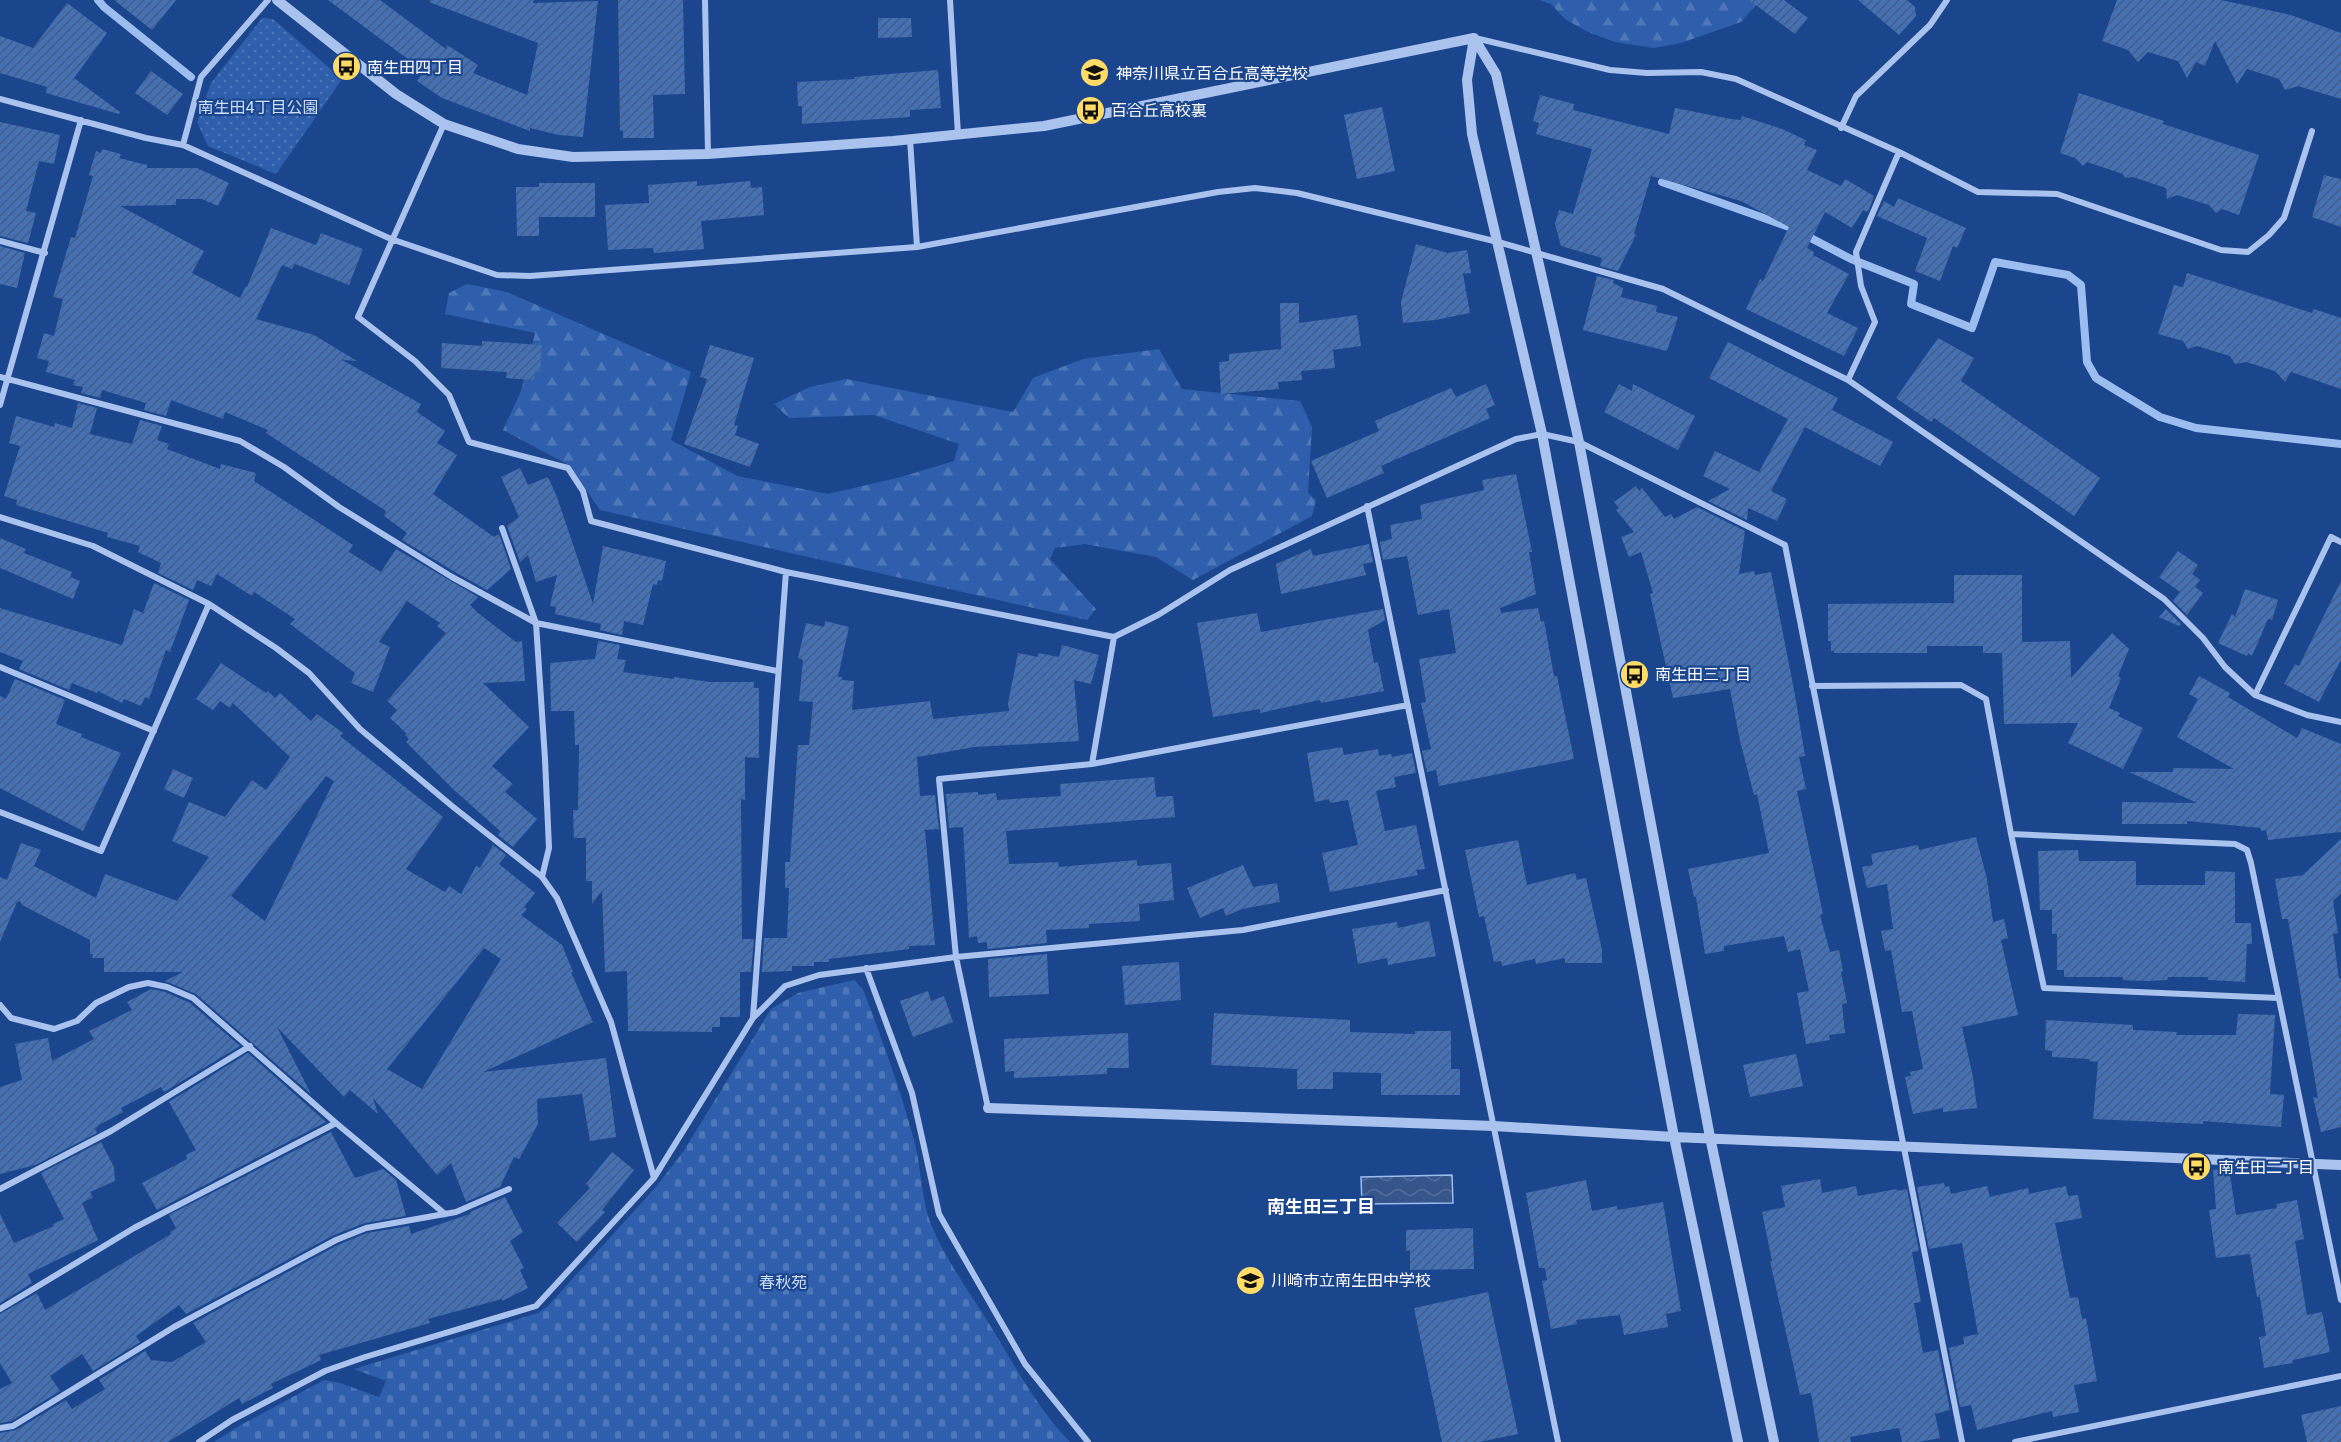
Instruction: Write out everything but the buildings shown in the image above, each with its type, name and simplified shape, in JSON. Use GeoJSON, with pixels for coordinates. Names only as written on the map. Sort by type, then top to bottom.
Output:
{"type":"FeatureCollection","features":[{"type":"Feature","properties":{"kind":"street"},"geometry":{"type":"LineString","coordinates":[[183,145],[201,76],[268,0]]}},
{"type":"Feature","properties":{"kind":"street"},"geometry":{"type":"LineString","coordinates":[[277,0],[290,4],[396,94],[444,124],[518,149],[573,157],[708,154],[910,139],[1044,126],[1474,38],[1610,70],[1647,73],[1701,72],[1736,79],[1840,128],[1899,152],[1978,192],[2057,194],[2222,250],[2248,252],[2269,235],[2284,218],[2312,131]]}},
{"type":"Feature","properties":{"kind":"street"},"geometry":{"type":"LineString","coordinates":[[705,0],[708,154]]}},
{"type":"Feature","properties":{"kind":"street"},"geometry":{"type":"LineString","coordinates":[[950,0],[958,135]]}},
{"type":"Feature","properties":{"kind":"street"},"geometry":{"type":"LineString","coordinates":[[1840,128],[1856,96],[1930,25],[1947,0]]}},
{"type":"Feature","properties":{"kind":"street"},"geometry":{"type":"LineString","coordinates":[[1474,38],[1467,80],[1472,134],[1542,434],[1674,1137],[1737,1442]]}},
{"type":"Feature","properties":{"kind":"street"},"geometry":{"type":"LineString","coordinates":[[1474,38],[1496,74],[1579,442],[1710,1137],[1774,1442]]}},
{"type":"Feature","properties":{"kind":"street"},"geometry":{"type":"LineString","coordinates":[[0,99],[146,138],[183,145],[391,239],[496,275],[519,276],[917,247],[1218,192],[1255,188],[1297,193],[1498,242],[1664,289],[1848,380],[2164,599],[2203,638],[2225,667],[2255,695],[2307,715],[2341,722]]}},
{"type":"Feature","properties":{"kind":"street"},"geometry":{"type":"LineString","coordinates":[[0,405],[3,378],[45,253],[81,120]]}},
{"type":"Feature","properties":{"kind":"street"},"geometry":{"type":"LineString","coordinates":[[444,124],[358,317],[415,362],[449,395],[470,442],[568,468],[583,491],[591,521],[786,572],[1114,637],[1158,615],[1230,570],[1516,439],[1542,434],[1579,442],[1785,545],[1962,1442]]}},
{"type":"Feature","properties":{"kind":"street"},"geometry":{"type":"LineString","coordinates":[[910,139],[917,247]]}},
{"type":"Feature","properties":{"kind":"street"},"geometry":{"type":"LineString","coordinates":[[1848,380],[1875,322],[1861,286],[1856,252],[1899,152]]}},
{"type":"Feature","properties":{"kind":"street"},"geometry":{"type":"LineString","coordinates":[[0,241],[45,253]]}},
{"type":"Feature","properties":{"kind":"street"},"geometry":{"type":"LineString","coordinates":[[3,378],[240,441],[284,467],[339,507],[452,577],[536,623],[777,671]]}},
{"type":"Feature","properties":{"kind":"street"},"geometry":{"type":"LineString","coordinates":[[1367,506],[1558,1442]]}},
{"type":"Feature","properties":{"kind":"street"},"geometry":{"type":"LineString","coordinates":[[0,517],[93,546],[209,604],[276,648],[309,673],[360,729],[542,877],[557,898],[611,1023],[654,1178]]}},
{"type":"Feature","properties":{"kind":"street"},"geometry":{"type":"LineString","coordinates":[[502,528],[536,623],[546,759],[549,848],[542,877]]}},
{"type":"Feature","properties":{"kind":"street"},"geometry":{"type":"LineString","coordinates":[[2255,695],[2331,537],[2341,542]]}},
{"type":"Feature","properties":{"kind":"street"},"geometry":{"type":"LineString","coordinates":[[753,1017],[786,572]]}},
{"type":"Feature","properties":{"kind":"street"},"geometry":{"type":"LineString","coordinates":[[0,812],[100,851],[209,604]]}},
{"type":"Feature","properties":{"kind":"street"},"geometry":{"type":"LineString","coordinates":[[1092,764],[1114,637]]}},
{"type":"Feature","properties":{"kind":"street"},"geometry":{"type":"LineString","coordinates":[[0,667],[154,731]]}},
{"type":"Feature","properties":{"kind":"street"},"geometry":{"type":"LineString","coordinates":[[1812,686],[1961,685],[1986,699],[2011,834],[2044,988],[2278,998]]}},
{"type":"Feature","properties":{"kind":"street"},"geometry":{"type":"LineString","coordinates":[[1408,705],[1092,764],[939,779],[956,957],[988,1108],[1494,1126],[1674,1137],[2341,1165]]}},
{"type":"Feature","properties":{"kind":"street"},"geometry":{"type":"LineString","coordinates":[[2011,834],[2235,844],[2247,850],[2341,1300]]}},
{"type":"Feature","properties":{"kind":"street"},"geometry":{"type":"LineString","coordinates":[[199,1442],[232,1420],[325,1371],[536,1306],[654,1178],[753,1017],[785,986],[819,975],[866,968],[956,957],[1243,930],[1446,890]]}},
{"type":"Feature","properties":{"kind":"street"},"geometry":{"type":"LineString","coordinates":[[866,968],[912,1093],[939,1214],[1025,1364],[1088,1442]]}},
{"type":"Feature","properties":{"kind":"street"},"geometry":{"type":"LineString","coordinates":[[0,1005],[11,1018],[54,1029],[77,1021],[96,1003],[129,987],[148,983],[193,998],[336,1123],[445,1214]]}},
{"type":"Feature","properties":{"kind":"street"},"geometry":{"type":"LineString","coordinates":[[0,1189],[111,1131],[250,1046]]}},
{"type":"Feature","properties":{"kind":"street"},"geometry":{"type":"LineString","coordinates":[[0,1309],[134,1228],[336,1123]]}},
{"type":"Feature","properties":{"kind":"street"},"geometry":{"type":"LineString","coordinates":[[0,1428],[13,1426],[174,1327],[336,1240],[366,1228],[456,1212],[509,1190]]}},
{"type":"Feature","properties":{"kind":"street"},"geometry":{"type":"LineString","coordinates":[[2015,1442],[2341,1376]]}},
{"type":"Feature","properties":{"kind":"green space"},"geometry":{"type":"Polygon","coordinates":[[[1539,0],[1760,0],[1741,22],[1681,43],[1654,48],[1615,42],[1588,32],[1565,19],[1551,4],[1539,0]]]}},
{"type":"Feature","properties":{"kind":"green space","name":"南生田4丁目公園"},"geometry":{"type":"Polygon","coordinates":[[[262,18],[273,19],[342,79],[276,174],[208,146],[197,122],[211,83],[262,18]]]}},
{"type":"Feature","properties":{"kind":"green space"},"geometry":{"type":"Polygon","coordinates":[[[467,284],[507,292],[691,372],[671,440],[737,476],[828,494],[901,477],[954,461],[959,444],[874,415],[789,418],[774,404],[810,387],[846,379],[1013,412],[1033,378],[1083,359],[1159,349],[1182,389],[1300,401],[1312,427],[1308,493],[1316,500],[1312,516],[1193,580],[1156,557],[1085,544],[1055,548],[1050,559],[1096,609],[1087,620],[600,510],[569,465],[503,430],[521,391],[535,333],[445,314],[449,293],[467,284]]]}},
{"type":"Feature","properties":{"kind":"green space","name":"春秋苑"},"geometry":{"type":"Polygon","coordinates":[[[854,980],[863,989],[910,1124],[928,1215],[937,1238],[1028,1388],[1070,1442],[214,1442],[324,1380],[340,1383],[379,1397],[386,1381],[354,1369],[538,1313],[548,1306],[656,1187],[683,1152],[771,1009],[798,993],[854,980]]]}},
{"type":"Feature","properties":{"kind":"water"},"geometry":{"type":"Polygon","coordinates":[[[1452,1175],[1453,1203],[1362,1204],[1361,1177],[1452,1175]]]}},
{"type":"Feature","properties":{"kind":"waterway"},"geometry":{"type":"LineString","coordinates":[[98,0],[191,77]]}},
{"type":"Feature","properties":{"kind":"waterway"},"geometry":{"type":"LineString","coordinates":[[1662,182],[1789,227]]}},
{"type":"Feature","properties":{"kind":"waterway"},"geometry":{"type":"LineString","coordinates":[[1805,235],[1851,259],[1914,284],[1911,304],[1972,328],[1995,262],[2068,275],[2081,285],[2087,362],[2096,378],[2160,417],[2196,428],[2341,444]]}},
{"type":"Feature","properties":{"kind":"place","name":"南生田四丁目"},"geometry":{"type":"Point","coordinates":[346,67]}},
{"type":"Feature","properties":{"kind":"place","name":"神奈川県立百合丘高等学校"},"geometry":{"type":"Point","coordinates":[1095,73]}},
{"type":"Feature","properties":{"kind":"place","name":"百合丘高校裏"},"geometry":{"type":"Point","coordinates":[1090,110]}},
{"type":"Feature","properties":{"kind":"place","name":"南生田三丁目"},"geometry":{"type":"Point","coordinates":[1634,674]}},
{"type":"Feature","properties":{"kind":"place","name":"南生田二丁目"},"geometry":{"type":"Point","coordinates":[2197,1167]}},
{"type":"Feature","properties":{"kind":"place","name":"川崎市立南生田中学校"},"geometry":{"type":"Point","coordinates":[1250,1280]}},
{"type":"Feature","properties":{"kind":"district","name":"南生田三丁目"},"geometry":{"type":"Point","coordinates":[1321,1207]}}]}
